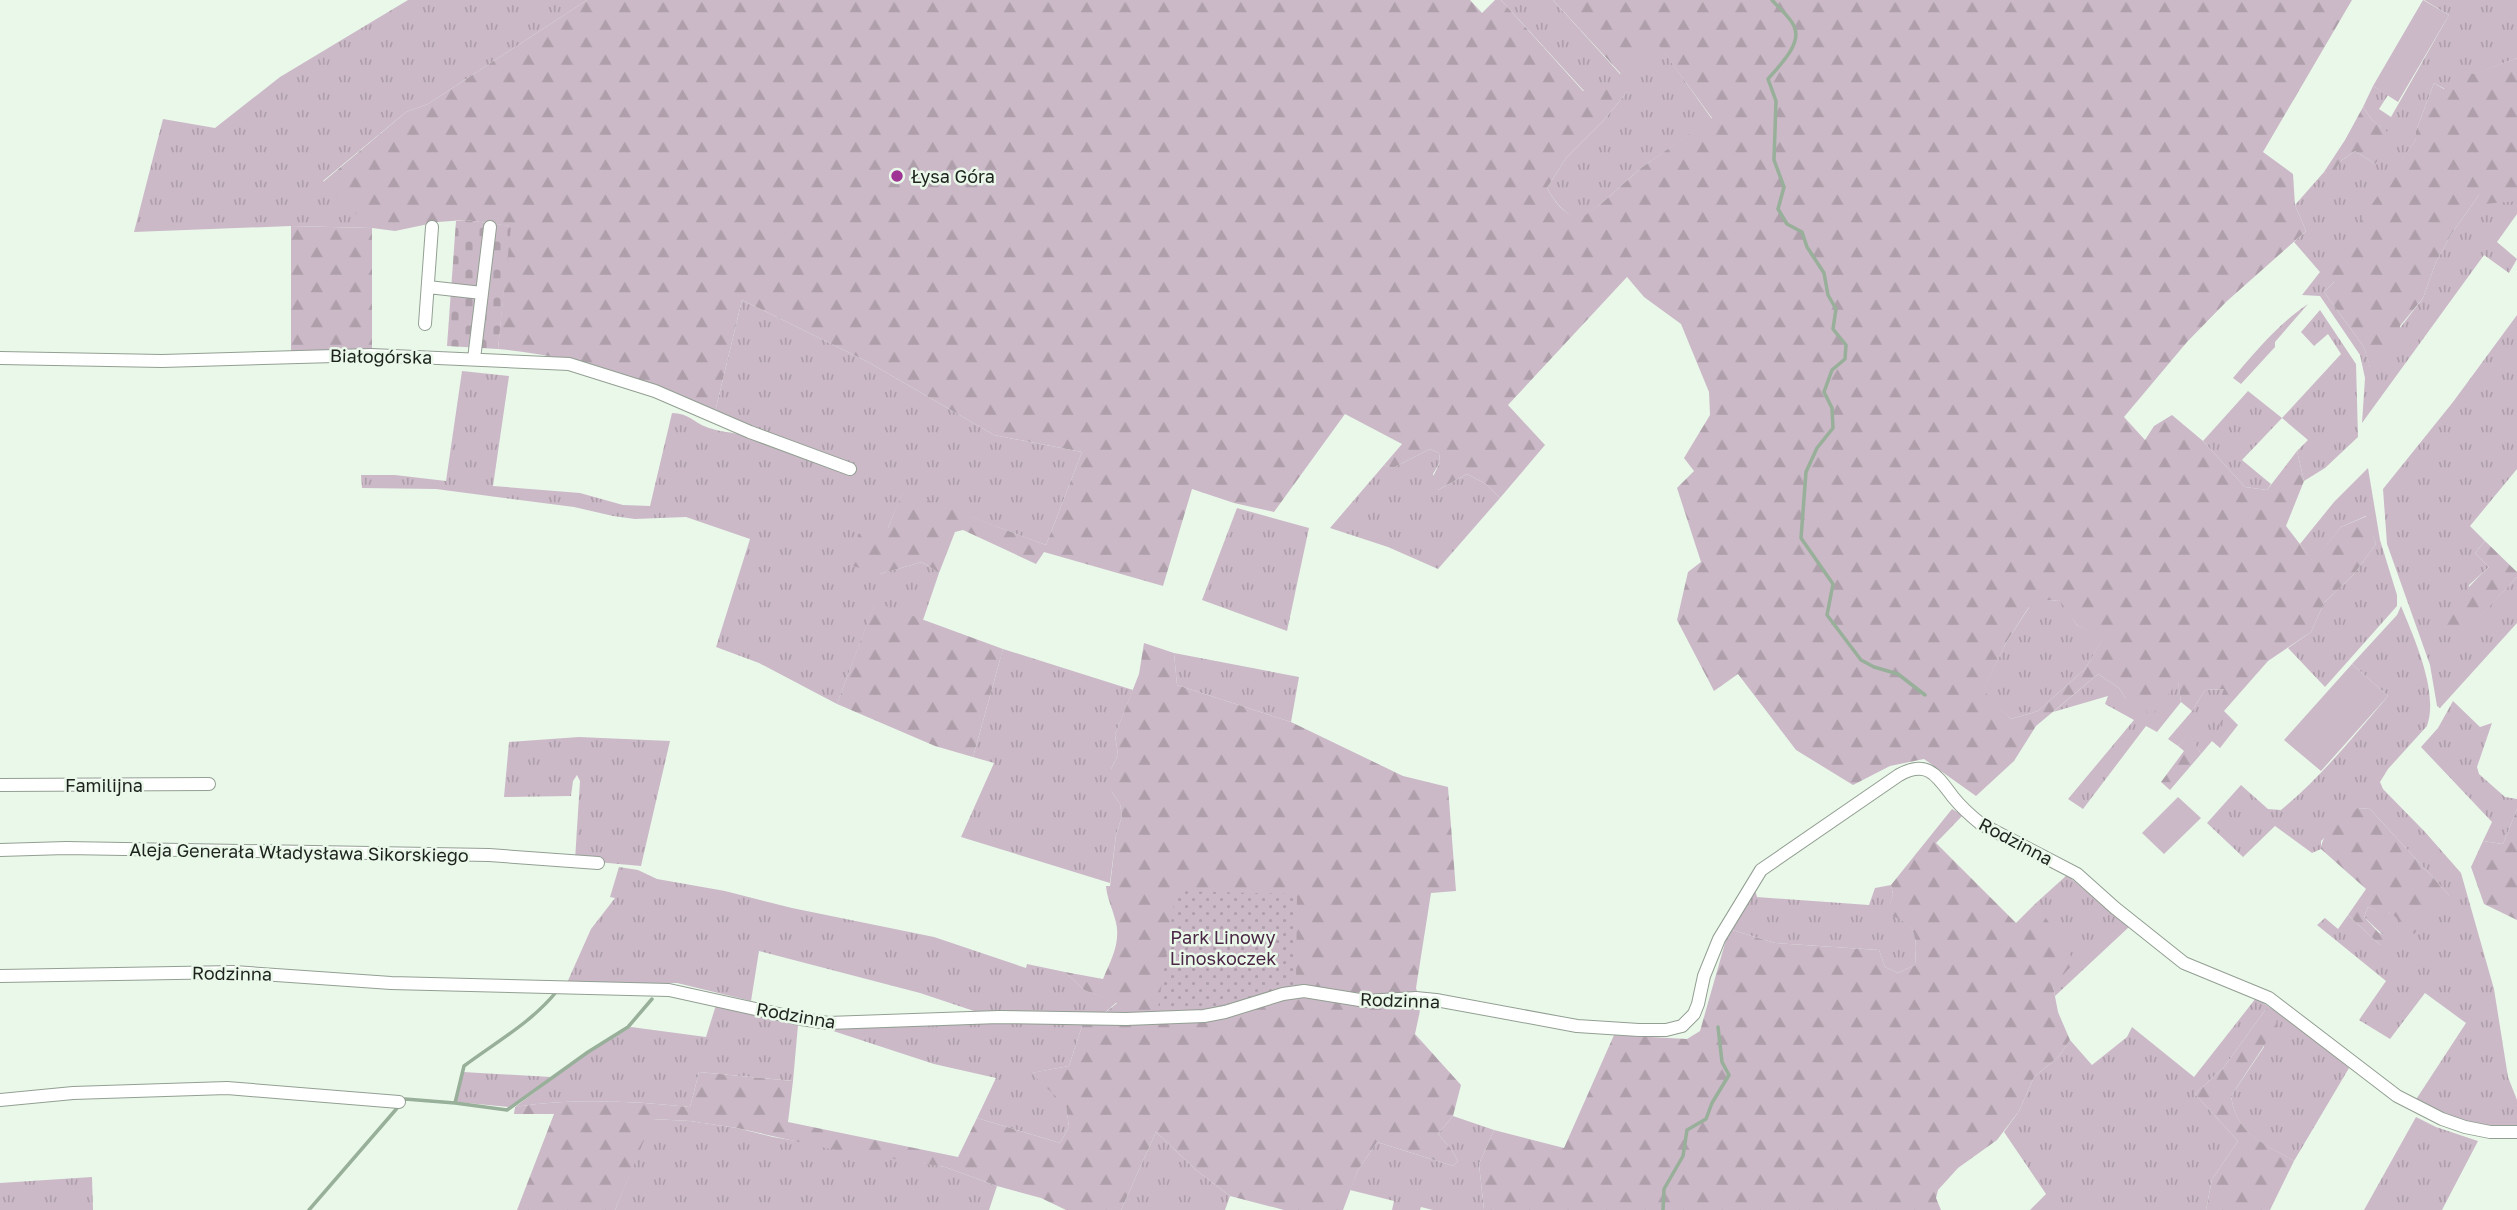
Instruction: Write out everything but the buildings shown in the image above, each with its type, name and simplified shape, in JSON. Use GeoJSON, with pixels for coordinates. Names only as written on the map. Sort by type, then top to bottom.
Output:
{"type":"FeatureCollection","features":[{"type":"Feature","properties":{"kind":"street"},"geometry":{"type":"LineString","coordinates":[[425,324],[432,227]]}},
{"type":"Feature","properties":{"kind":"street"},"geometry":{"type":"LineString","coordinates":[[474,359],[490,227]]}},
{"type":"Feature","properties":{"kind":"street"},"geometry":{"type":"LineString","coordinates":[[428,287],[482,293]]}},
{"type":"Feature","properties":{"kind":"street","name":"Białogórska"},"geometry":{"type":"LineString","coordinates":[[0,358],[162,361],[338,355],[553,362],[582,367],[655,391],[750,432],[850,469]]}},
{"type":"Feature","properties":{"kind":"street","name":"Rodzinna"},"geometry":{"type":"LineString","coordinates":[[0,976],[234,972],[391,983],[669,990],[802,1019],[839,1023],[999,1017],[1126,1019],[1204,1016],[1283,994],[1304,991],[1366,1001],[1416,998],[1436,1000],[1577,1026],[1666,1030],[1682,1026],[1694,1014],[1709,959],[1761,870],[1899,775],[1918,768],[1934,773],[1969,815],[1981,824],[2077,874],[2184,963],[2269,998],[2397,1096],[2442,1119],[2465,1127],[2490,1132],[2517,1132]]}},
{"type":"Feature","properties":{"kind":"street","name":"Familijna"},"geometry":{"type":"LineString","coordinates":[[0,785],[209,784]]}},
{"type":"Feature","properties":{"kind":"street","name":"Aleja Generała Władysława Sikorskiego"},"geometry":{"type":"LineString","coordinates":[[0,850],[66,848],[489,855],[598,863]]}},
{"type":"Feature","properties":{"kind":"street"},"geometry":{"type":"LineString","coordinates":[[0,1100],[73,1093],[227,1088],[399,1102]]}},
{"type":"Feature","properties":{"kind":"green space"},"geometry":{"type":"Polygon","coordinates":[[[408,0],[587,0],[428,104],[406,112],[323,181],[372,228],[291,226],[134,232],[163,119],[215,128],[280,77],[408,0]]]}},
{"type":"Feature","properties":{"kind":"green space"},"geometry":{"type":"Polygon","coordinates":[[[587,0],[1470,0],[1482,13],[1495,0],[1501,0],[1583,91],[1606,90],[1616,80],[1627,92],[1566,158],[1547,188],[1560,207],[1580,219],[1641,168],[1712,118],[1657,43],[1621,74],[1553,0],[2352,0],[2263,152],[2293,174],[2295,205],[2306,231],[2226,302],[2187,342],[2124,417],[2145,440],[2154,426],[2172,415],[2203,441],[2245,487],[2267,490],[2297,451],[2304,481],[2286,526],[2313,561],[2341,527],[2367,516],[2376,544],[2354,574],[2324,603],[2311,632],[2268,661],[2224,711],[2222,727],[2214,716],[2224,689],[2205,690],[2192,711],[2181,702],[2178,682],[2152,715],[2126,699],[2119,688],[2098,674],[2036,726],[2014,761],[1976,796],[1924,759],[1890,766],[1853,785],[1796,750],[1738,674],[1714,691],[1677,620],[1688,572],[1701,562],[1677,488],[1694,471],[1684,458],[1710,415],[1709,392],[1681,324],[1644,297],[1627,277],[1508,405],[1545,445],[1500,498],[1486,484],[1467,474],[1438,490],[1430,483],[1440,462],[1439,453],[1430,449],[1393,468],[1384,465],[1402,444],[1345,414],[1274,512],[1234,503],[1192,489],[1163,586],[1044,552],[1036,564],[963,530],[955,532],[939,573],[922,562],[880,574],[853,566],[858,534],[888,528],[903,491],[1046,545],[1082,452],[994,435],[868,362],[742,300],[715,412],[609,371],[555,357],[498,349],[510,226],[465,220],[438,222],[395,231],[372,228],[372,351],[291,352],[291,226],[371,228],[323,182],[406,112],[428,104],[587,0]],[[2047,600],[2034,611],[2029,607],[2007,641],[1983,690],[2011,719],[2038,711],[2085,669],[2103,638],[2077,625],[2060,601],[2047,600]]]}},
{"type":"Feature","properties":{"kind":"green space"},"geometry":{"type":"Polygon","coordinates":[[[1501,0],[1553,0],[1620,74],[1657,42],[1712,119],[1641,168],[1580,220],[1574,217],[1560,207],[1547,188],[1566,158],[1627,92],[1584,91],[1501,0]]]}},
{"type":"Feature","properties":{"kind":"green space"},"geometry":{"type":"Polygon","coordinates":[[[2423,0],[2449,15],[2398,102],[2373,86],[2423,0]]]}},
{"type":"Feature","properties":{"kind":"green space"},"geometry":{"type":"Polygon","coordinates":[[[2424,0],[2517,0],[2517,58],[2448,84],[2445,89],[2434,83],[2416,131],[2416,139],[2377,199],[2334,282],[2324,292],[2364,347],[2370,367],[2423,298],[2436,262],[2452,233],[2479,195],[2517,201],[2517,214],[2497,242],[2517,259],[2509,273],[2484,255],[2362,423],[2365,378],[2360,355],[2320,296],[2302,295],[2320,272],[2294,242],[2306,231],[2295,205],[2324,172],[2330,175],[2342,160],[2355,151],[2375,164],[2382,128],[2363,107],[2373,86],[2388,95],[2379,109],[2391,117],[2449,15],[2424,0]]]}},
{"type":"Feature","properties":{"kind":"green space"},"geometry":{"type":"Polygon","coordinates":[[[2517,58],[2517,201],[2484,204],[2479,195],[2452,233],[2436,262],[2423,298],[2400,326],[2396,345],[2370,368],[2364,347],[2324,292],[2334,282],[2327,271],[2416,139],[2416,131],[2434,83],[2444,89],[2457,70],[2473,74],[2517,58]]]}},
{"type":"Feature","properties":{"kind":"green space"},"geometry":{"type":"Polygon","coordinates":[[[2363,107],[2372,120],[2394,137],[2375,164],[2355,151],[2342,160],[2330,176],[2324,172],[2363,107]]]}},
{"type":"Feature","properties":{"kind":"green space"},"geometry":{"type":"Polygon","coordinates":[[[456,221],[511,226],[498,349],[447,346],[456,221]]]}},
{"type":"Feature","properties":{"kind":"green space"},"geometry":{"type":"Polygon","coordinates":[[[742,300],[868,362],[994,435],[1082,452],[1046,545],[903,492],[888,528],[880,574],[922,562],[939,573],[923,620],[875,603],[837,704],[759,663],[716,647],[750,539],[686,517],[635,519],[574,507],[436,489],[362,488],[361,475],[395,475],[446,481],[462,371],[509,376],[493,486],[580,493],[623,505],[650,506],[672,413],[686,416],[713,429],[739,434],[715,412],[742,300]]]}},
{"type":"Feature","properties":{"kind":"green space"},"geometry":{"type":"Polygon","coordinates":[[[2308,304],[2275,342],[2275,347],[2241,384],[2233,378],[2277,329],[2308,304]]]}},
{"type":"Feature","properties":{"kind":"green space"},"geometry":{"type":"Polygon","coordinates":[[[2320,310],[2356,364],[2358,437],[2325,468],[2304,481],[2297,451],[2308,440],[2282,418],[2341,354],[2328,334],[2314,346],[2301,332],[2320,310]]]}},
{"type":"Feature","properties":{"kind":"green space"},"geometry":{"type":"Polygon","coordinates":[[[2517,315],[2517,469],[2470,526],[2485,541],[2475,553],[2489,567],[2469,585],[2464,633],[2517,577],[2517,623],[2440,708],[2437,706],[2430,665],[2387,544],[2383,489],[2453,402],[2517,315]]]}},
{"type":"Feature","properties":{"kind":"green space"},"geometry":{"type":"Polygon","coordinates":[[[2248,391],[2282,418],[2242,460],[2271,484],[2267,490],[2245,487],[2203,441],[2248,391]]]}},
{"type":"Feature","properties":{"kind":"green space"},"geometry":{"type":"Polygon","coordinates":[[[1430,449],[1439,453],[1440,462],[1433,474],[1438,490],[1467,474],[1486,484],[1500,498],[1438,569],[1388,547],[1330,528],[1384,465],[1393,468],[1430,449]]]}},
{"type":"Feature","properties":{"kind":"green space"},"geometry":{"type":"Polygon","coordinates":[[[2368,468],[2380,540],[2397,595],[2397,606],[2325,687],[2288,648],[2311,632],[2324,603],[2354,574],[2376,544],[2366,516],[2341,527],[2313,562],[2300,544],[2334,502],[2368,468]]]}},
{"type":"Feature","properties":{"kind":"green space"},"geometry":{"type":"Polygon","coordinates":[[[1237,508],[1309,528],[1287,631],[1202,600],[1237,508]]]}},
{"type":"Feature","properties":{"kind":"green space"},"geometry":{"type":"Polygon","coordinates":[[[2485,541],[2517,572],[2517,577],[2464,634],[2444,626],[2463,594],[2489,567],[2475,553],[2485,541]]]}},
{"type":"Feature","properties":{"kind":"green space"},"geometry":{"type":"Polygon","coordinates":[[[2047,600],[2061,601],[2077,625],[2104,637],[2085,669],[2038,711],[2011,719],[1982,691],[2007,641],[2030,606],[2047,600]]]}},
{"type":"Feature","properties":{"kind":"green space"},"geometry":{"type":"Polygon","coordinates":[[[875,602],[1003,649],[973,757],[935,746],[837,704],[875,602]]]}},
{"type":"Feature","properties":{"kind":"green space"},"geometry":{"type":"Polygon","coordinates":[[[2401,606],[2423,665],[2430,697],[2430,712],[2427,726],[2388,769],[2380,782],[2383,789],[2461,873],[2494,989],[2508,1077],[2517,1100],[2517,1129],[2464,1121],[2415,1101],[2466,1023],[2425,993],[2390,1039],[2359,1020],[2386,981],[2317,925],[2325,918],[2338,929],[2348,915],[2380,945],[2383,935],[2364,917],[2368,907],[2386,915],[2449,895],[2370,809],[2357,808],[2321,841],[2321,849],[2312,853],[2275,826],[2243,857],[2207,823],[2241,785],[2268,809],[2281,810],[2337,755],[2388,696],[2352,664],[2397,615],[2401,606]]]}},
{"type":"Feature","properties":{"kind":"green space"},"geometry":{"type":"Polygon","coordinates":[[[1144,643],[1174,653],[1177,685],[1291,722],[1403,776],[1448,787],[1456,891],[1431,893],[1416,988],[1421,1006],[1415,1034],[1461,1085],[1453,1116],[1438,1134],[1458,1161],[1453,1166],[1377,1142],[1358,1170],[1343,1210],[1284,1210],[1230,1196],[1196,1170],[1156,1132],[1121,1210],[1066,1210],[1041,1198],[997,1186],[945,1167],[830,1149],[737,1128],[653,1119],[615,1210],[517,1210],[554,1114],[514,1114],[515,1107],[602,1101],[690,1107],[699,1072],[793,1081],[788,1122],[958,1157],[977,1118],[1060,1143],[1069,1127],[1066,1106],[1031,1073],[1069,1066],[1083,1023],[1100,1017],[1117,1003],[1084,990],[1065,972],[1103,979],[1115,950],[1117,927],[1106,886],[1110,886],[1116,835],[1122,816],[1120,804],[1112,792],[1111,769],[1118,755],[1115,735],[1139,674],[1144,643]]]}},
{"type":"Feature","properties":{"kind":"green space"},"geometry":{"type":"Polygon","coordinates":[[[1003,649],[1133,690],[1115,735],[1118,755],[1111,769],[1112,792],[1120,804],[1122,816],[1116,835],[1110,883],[961,837],[994,763],[973,757],[1003,649]]]}},
{"type":"Feature","properties":{"kind":"green space"},"geometry":{"type":"Polygon","coordinates":[[[1174,653],[1299,677],[1291,722],[1177,685],[1174,653]]]}},
{"type":"Feature","properties":{"kind":"green space"},"geometry":{"type":"Polygon","coordinates":[[[2352,664],[2388,696],[2321,771],[2284,740],[2352,664]]]}},
{"type":"Feature","properties":{"kind":"green space"},"geometry":{"type":"Polygon","coordinates":[[[2098,674],[2119,688],[2126,699],[2178,681],[2181,702],[2157,732],[2146,726],[2083,809],[2068,799],[2134,720],[2105,704],[2108,696],[2053,712],[2098,674]]]}},
{"type":"Feature","properties":{"kind":"green space"},"geometry":{"type":"Polygon","coordinates":[[[2225,689],[2224,711],[2238,725],[2220,748],[2212,741],[2201,754],[2190,736],[2178,746],[2168,739],[2192,711],[2205,690],[2225,689]]]}},
{"type":"Feature","properties":{"kind":"green space"},"geometry":{"type":"Polygon","coordinates":[[[2453,701],[2480,727],[2492,723],[2477,767],[2479,774],[2505,797],[2517,799],[2517,809],[2503,844],[2483,841],[2492,822],[2421,747],[2438,728],[2453,701]]]}},
{"type":"Feature","properties":{"kind":"green space"},"geometry":{"type":"Polygon","coordinates":[[[2190,735],[2201,754],[2170,790],[2161,782],[2184,751],[2178,746],[2190,735]]]}},
{"type":"Feature","properties":{"kind":"green space"},"geometry":{"type":"Polygon","coordinates":[[[579,737],[670,741],[641,866],[575,860],[580,781],[577,775],[573,781],[571,796],[504,797],[509,742],[579,737]]]}},
{"type":"Feature","properties":{"kind":"green space"},"geometry":{"type":"Polygon","coordinates":[[[2178,797],[2201,818],[2164,854],[2142,833],[2178,797]]]}},
{"type":"Feature","properties":{"kind":"green space"},"geometry":{"type":"Polygon","coordinates":[[[2357,808],[2370,809],[2449,895],[2414,934],[2390,912],[2386,916],[2368,907],[2364,917],[2378,932],[2383,935],[2391,929],[2397,933],[2391,945],[2380,945],[2348,915],[2366,889],[2321,849],[2329,831],[2357,808]]]}},
{"type":"Feature","properties":{"kind":"green space"},"geometry":{"type":"Polygon","coordinates":[[[1952,809],[1963,815],[1936,843],[2016,923],[2036,903],[2075,962],[2053,986],[2058,1012],[2070,1040],[2059,1056],[2034,1077],[2019,1111],[1997,1140],[1958,1168],[1938,1190],[1936,1198],[1941,1210],[1484,1210],[1479,1164],[1494,1130],[1564,1148],[1614,1035],[1687,1039],[1700,1031],[1729,929],[1775,943],[1879,950],[1885,967],[1898,973],[1915,965],[1916,946],[1913,932],[1905,922],[1887,914],[1893,894],[1891,885],[1952,809]]]}},
{"type":"Feature","properties":{"kind":"green space"},"geometry":{"type":"Polygon","coordinates":[[[2517,809],[2517,920],[2484,904],[2471,867],[2483,841],[2503,844],[2517,809]]]}},
{"type":"Feature","properties":{"kind":"green space"},"geometry":{"type":"Polygon","coordinates":[[[619,867],[638,870],[657,879],[725,891],[792,908],[934,937],[1026,968],[1027,964],[1065,972],[1084,990],[1117,1002],[1100,1017],[983,1014],[920,993],[759,951],[751,1001],[677,983],[566,985],[591,929],[615,898],[610,897],[619,867]]]}},
{"type":"Feature","properties":{"kind":"green space"},"geometry":{"type":"Polygon","coordinates":[[[2067,875],[2129,927],[2055,996],[2036,903],[2067,875]]]}},
{"type":"Feature","properties":{"kind":"green space"},"geometry":{"type":"Polygon","coordinates":[[[1891,885],[1893,894],[1888,913],[1910,927],[1916,946],[1915,965],[1898,973],[1885,967],[1879,950],[1775,943],[1729,929],[1755,890],[1757,897],[1869,905],[1875,888],[1891,885]]]}},
{"type":"Feature","properties":{"kind":"green space","name":"Park Linowy Linoskoczek"},"geometry":{"type":"Polygon","coordinates":[[[1176,891],[1297,894],[1296,984],[1210,1008],[1158,1008],[1176,891]]]}},
{"type":"Feature","properties":{"kind":"green space"},"geometry":{"type":"Polygon","coordinates":[[[2256,998],[2309,1034],[2349,1068],[2294,1161],[2262,1143],[2245,1129],[2234,1109],[2231,1096],[2264,1047],[2266,1009],[2224,1067],[2195,1094],[2238,1141],[2212,1179],[2206,1210],[2030,1210],[2046,1194],[2004,1132],[2019,1111],[2034,1077],[2059,1056],[2070,1040],[2092,1065],[2127,1037],[2132,1027],[2194,1077],[2256,998]]]}},
{"type":"Feature","properties":{"kind":"green space"},"geometry":{"type":"Polygon","coordinates":[[[716,1005],[798,1025],[793,1081],[699,1072],[690,1107],[602,1101],[515,1107],[590,1051],[631,1027],[706,1037],[716,1005]]]}},
{"type":"Feature","properties":{"kind":"green space"},"geometry":{"type":"Polygon","coordinates":[[[2266,1009],[2275,1009],[2277,1026],[2231,1096],[2234,1109],[2245,1129],[2262,1143],[2294,1161],[2270,1210],[2206,1210],[2212,1179],[2238,1141],[2195,1094],[2224,1067],[2266,1009]]]}},
{"type":"Feature","properties":{"kind":"green space"},"geometry":{"type":"Polygon","coordinates":[[[1083,1023],[1069,1066],[1032,1073],[1066,1105],[1069,1127],[1060,1143],[977,1118],[996,1078],[934,1064],[824,1028],[1083,1023]]]}},
{"type":"Feature","properties":{"kind":"green space"},"geometry":{"type":"Polygon","coordinates":[[[463,1072],[551,1077],[509,1107],[456,1102],[463,1072]]]}},
{"type":"Feature","properties":{"kind":"green space"},"geometry":{"type":"Polygon","coordinates":[[[1453,1116],[1494,1130],[1479,1164],[1484,1210],[1433,1210],[1421,1207],[1420,1210],[1392,1210],[1394,1201],[1350,1190],[1358,1170],[1377,1142],[1453,1166],[1458,1161],[1438,1134],[1453,1116]]]}},
{"type":"Feature","properties":{"kind":"green space"},"geometry":{"type":"Polygon","coordinates":[[[2416,1117],[2436,1127],[2478,1141],[2442,1210],[2364,1210],[2416,1117]]]}},
{"type":"Feature","properties":{"kind":"green space"},"geometry":{"type":"Polygon","coordinates":[[[652,1119],[737,1128],[773,1137],[945,1167],[997,1186],[989,1210],[615,1210],[652,1119]]]}},
{"type":"Feature","properties":{"kind":"green space"},"geometry":{"type":"Polygon","coordinates":[[[1156,1132],[1196,1170],[1230,1196],[1225,1210],[1121,1210],[1156,1132]]]}},
{"type":"Feature","properties":{"kind":"green space"},"geometry":{"type":"Polygon","coordinates":[[[92,1177],[93,1210],[0,1210],[0,1183],[92,1177]]]}},
{"type":"Feature","properties":{"kind":"waterway"},"geometry":{"type":"LineString","coordinates":[[1772,0],[1790,19],[1796,33],[1788,55],[1768,79],[1776,101],[1774,160],[1784,187],[1778,209],[1787,224],[1802,232],[1807,247],[1824,273],[1828,295],[1836,309],[1833,329],[1846,345],[1845,359],[1832,370],[1824,392],[1832,408],[1833,428],[1817,448],[1806,472],[1801,538],[1833,584],[1827,615],[1861,660],[1898,674],[1925,695]]}},
{"type":"Feature","properties":{"kind":"waterway"},"geometry":{"type":"LineString","coordinates":[[309,1210],[405,1099],[455,1103],[464,1066],[525,1022],[557,991]]}},
{"type":"Feature","properties":{"kind":"waterway"},"geometry":{"type":"LineString","coordinates":[[455,1103],[507,1110],[628,1027],[652,999]]}},
{"type":"Feature","properties":{"kind":"waterway"},"geometry":{"type":"LineString","coordinates":[[1663,1210],[1664,1189],[1683,1156],[1687,1130],[1706,1119],[1729,1075],[1722,1062],[1718,1027]]}},
{"type":"Feature","properties":{"kind":"place","name":"Łysa Góra"},"geometry":{"type":"Point","coordinates":[897,176]}}]}
